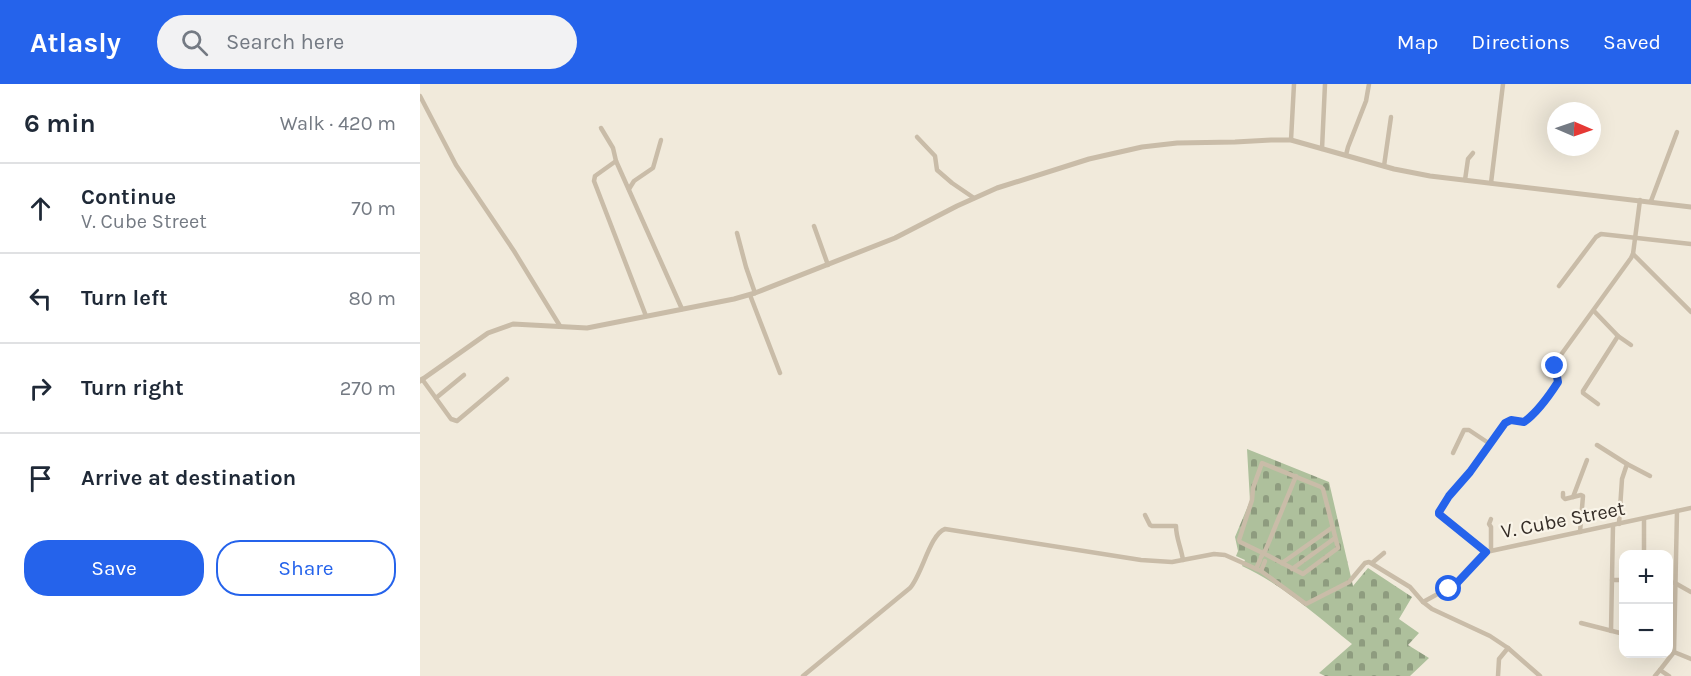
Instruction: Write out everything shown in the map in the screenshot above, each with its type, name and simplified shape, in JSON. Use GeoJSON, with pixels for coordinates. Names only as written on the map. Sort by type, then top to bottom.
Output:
{"type":"FeatureCollection","features":[{"type":"Feature","properties":{"kind":"street"},"geometry":{"type":"LineString","coordinates":[[1291,140],[1294,84]]}},
{"type":"Feature","properties":{"kind":"street"},"geometry":{"type":"LineString","coordinates":[[1322,149],[1325,84]]}},
{"type":"Feature","properties":{"kind":"street"},"geometry":{"type":"LineString","coordinates":[[1346,156],[1366,101],[1369,84]]}},
{"type":"Feature","properties":{"kind":"street"},"geometry":{"type":"LineString","coordinates":[[1491,183],[1503,84]]}},
{"type":"Feature","properties":{"kind":"street"},"geometry":{"type":"LineString","coordinates":[[420,96],[456,165],[514,250],[560,326]]}},
{"type":"Feature","properties":{"kind":"street"},"geometry":{"type":"LineString","coordinates":[[1384,166],[1391,117]]}},
{"type":"Feature","properties":{"kind":"street"},"geometry":{"type":"LineString","coordinates":[[601,128],[613,148],[616,161],[682,309]]}},
{"type":"Feature","properties":{"kind":"street"},"geometry":{"type":"LineString","coordinates":[[1651,201],[1677,132]]}},
{"type":"Feature","properties":{"kind":"street"},"geometry":{"type":"LineString","coordinates":[[917,137],[935,156],[938,170],[974,198]]}},
{"type":"Feature","properties":{"kind":"street"},"geometry":{"type":"LineString","coordinates":[[629,189],[634,181],[653,168],[661,140]]}},
{"type":"Feature","properties":{"kind":"street"},"geometry":{"type":"LineString","coordinates":[[507,380],[457,421],[451,419],[421,380],[497,328],[522,323],[587,328],[734,300],[895,238],[974,198],[1006,185],[1072,163],[1136,148],[1177,143],[1291,140],[1384,166],[1430,176],[1691,207]]}},
{"type":"Feature","properties":{"kind":"street"},"geometry":{"type":"LineString","coordinates":[[1465,180],[1468,159],[1473,153]]}},
{"type":"Feature","properties":{"kind":"street"},"geometry":{"type":"LineString","coordinates":[[616,161],[595,176],[594,181],[646,316]]}},
{"type":"Feature","properties":{"kind":"street"},"geometry":{"type":"LineString","coordinates":[[1491,519],[1488,551],[1448,523],[1438,513],[1505,423],[1511,420],[1523,422],[1527,420],[1558,382],[1555,363],[1633,254],[1640,200]]}},
{"type":"Feature","properties":{"kind":"street"},"geometry":{"type":"LineString","coordinates":[[814,226],[828,265]]}},
{"type":"Feature","properties":{"kind":"street"},"geometry":{"type":"LineString","coordinates":[[737,232],[752,294],[780,373]]}},
{"type":"Feature","properties":{"kind":"street"},"geometry":{"type":"LineString","coordinates":[[1560,286],[1599,235],[1691,244]]}},
{"type":"Feature","properties":{"kind":"street"},"geometry":{"type":"LineString","coordinates":[[1633,254],[1690,308]]}},
{"type":"Feature","properties":{"kind":"street"},"geometry":{"type":"LineString","coordinates":[[1594,311],[1618,336],[1631,345]]}},
{"type":"Feature","properties":{"kind":"street"},"geometry":{"type":"LineString","coordinates":[[1598,404],[1583,391],[1618,336]]}},
{"type":"Feature","properties":{"kind":"street"},"geometry":{"type":"LineString","coordinates":[[436,398],[464,375]]}},
{"type":"Feature","properties":{"kind":"street"},"geometry":{"type":"LineString","coordinates":[[1453,453],[1464,430],[1469,430],[1490,444]]}},
{"type":"Feature","properties":{"kind":"street"},"geometry":{"type":"LineString","coordinates":[[1597,446],[1650,476]]}},
{"type":"Feature","properties":{"kind":"street"},"geometry":{"type":"LineString","coordinates":[[1573,497],[1587,460]]}},
{"type":"Feature","properties":{"kind":"street"},"geometry":{"type":"LineString","coordinates":[[1262,464],[1322,488],[1333,527],[1338,549],[1304,574],[1240,542],[1239,538],[1252,500],[1253,488],[1262,464]]}},
{"type":"Feature","properties":{"kind":"street"},"geometry":{"type":"LineString","coordinates":[[1611,631],[1616,525],[1622,479],[1627,464]]}},
{"type":"Feature","properties":{"kind":"street"},"geometry":{"type":"LineString","coordinates":[[1258,570],[1296,476]]}},
{"type":"Feature","properties":{"kind":"street"},"geometry":{"type":"LineString","coordinates":[[1563,493],[1564,499],[1583,496],[1580,532]]}},
{"type":"Feature","properties":{"kind":"street","name":"V. Cube Street"},"geometry":{"type":"LineString","coordinates":[[1423,602],[1456,584],[1488,551],[1691,508]]}},
{"type":"Feature","properties":{"kind":"street"},"geometry":{"type":"LineString","coordinates":[[1673,629],[1677,511]]}},
{"type":"Feature","properties":{"kind":"street"},"geometry":{"type":"LineString","coordinates":[[1145,515],[1149,525],[1176,526],[1176,540],[1180,543],[1183,560]]}},
{"type":"Feature","properties":{"kind":"street"},"geometry":{"type":"LineString","coordinates":[[1644,519],[1644,550]]}},
{"type":"Feature","properties":{"kind":"street"},"geometry":{"type":"LineString","coordinates":[[1282,563],[1333,527]]}},
{"type":"Feature","properties":{"kind":"street"},"geometry":{"type":"LineString","coordinates":[[803,676],[908,591],[918,578],[935,539],[942,530],[1142,560],[1172,562],[1214,554],[1225,555],[1258,570],[1306,603],[1349,582],[1365,563],[1372,563],[1410,588],[1423,602],[1440,613],[1490,636],[1508,648],[1540,676]]}},
{"type":"Feature","properties":{"kind":"street"},"geometry":{"type":"LineString","coordinates":[[1292,569],[1335,538]]}},
{"type":"Feature","properties":{"kind":"street"},"geometry":{"type":"LineString","coordinates":[[1372,563],[1384,553]]}},
{"type":"Feature","properties":{"kind":"street"},"geometry":{"type":"LineString","coordinates":[[1612,580],[1619,580]]}},
{"type":"Feature","properties":{"kind":"street"},"geometry":{"type":"LineString","coordinates":[[1675,583],[1690,590]]}},
{"type":"Feature","properties":{"kind":"street"},"geometry":{"type":"LineString","coordinates":[[1581,623],[1619,633]]}},
{"type":"Feature","properties":{"kind":"street"},"geometry":{"type":"LineString","coordinates":[[1498,676],[1499,659],[1508,648]]}},
{"type":"Feature","properties":{"kind":"street"},"geometry":{"type":"LineString","coordinates":[[1673,652],[1691,659]]}},
{"type":"Feature","properties":{"kind":"street"},"geometry":{"type":"LineString","coordinates":[[1655,676],[1668,658]]}},
{"type":"Feature","properties":{"kind":"street"},"geometry":{"type":"LineString","coordinates":[[1660,670],[1669,676]]}},
{"type":"Feature","properties":{"kind":"green space"},"geometry":{"type":"Polygon","coordinates":[[[1247,449],[1329,482],[1353,586],[1368,568],[1412,597],[1399,619],[1419,633],[1408,645],[1429,658],[1410,676],[1325,676],[1319,673],[1352,644],[1272,582],[1242,566],[1245,560],[1236,556],[1238,551],[1235,537],[1250,501],[1247,449]]]}},
{"type":"Feature","properties":{"kind":"route"},"geometry":{"type":"LineString","coordinates":[[1449,589],[1486,552],[1439,512],[1505,423],[1511,420],[1524,422],[1544,402],[1558,382],[1555,366]]}}]}
